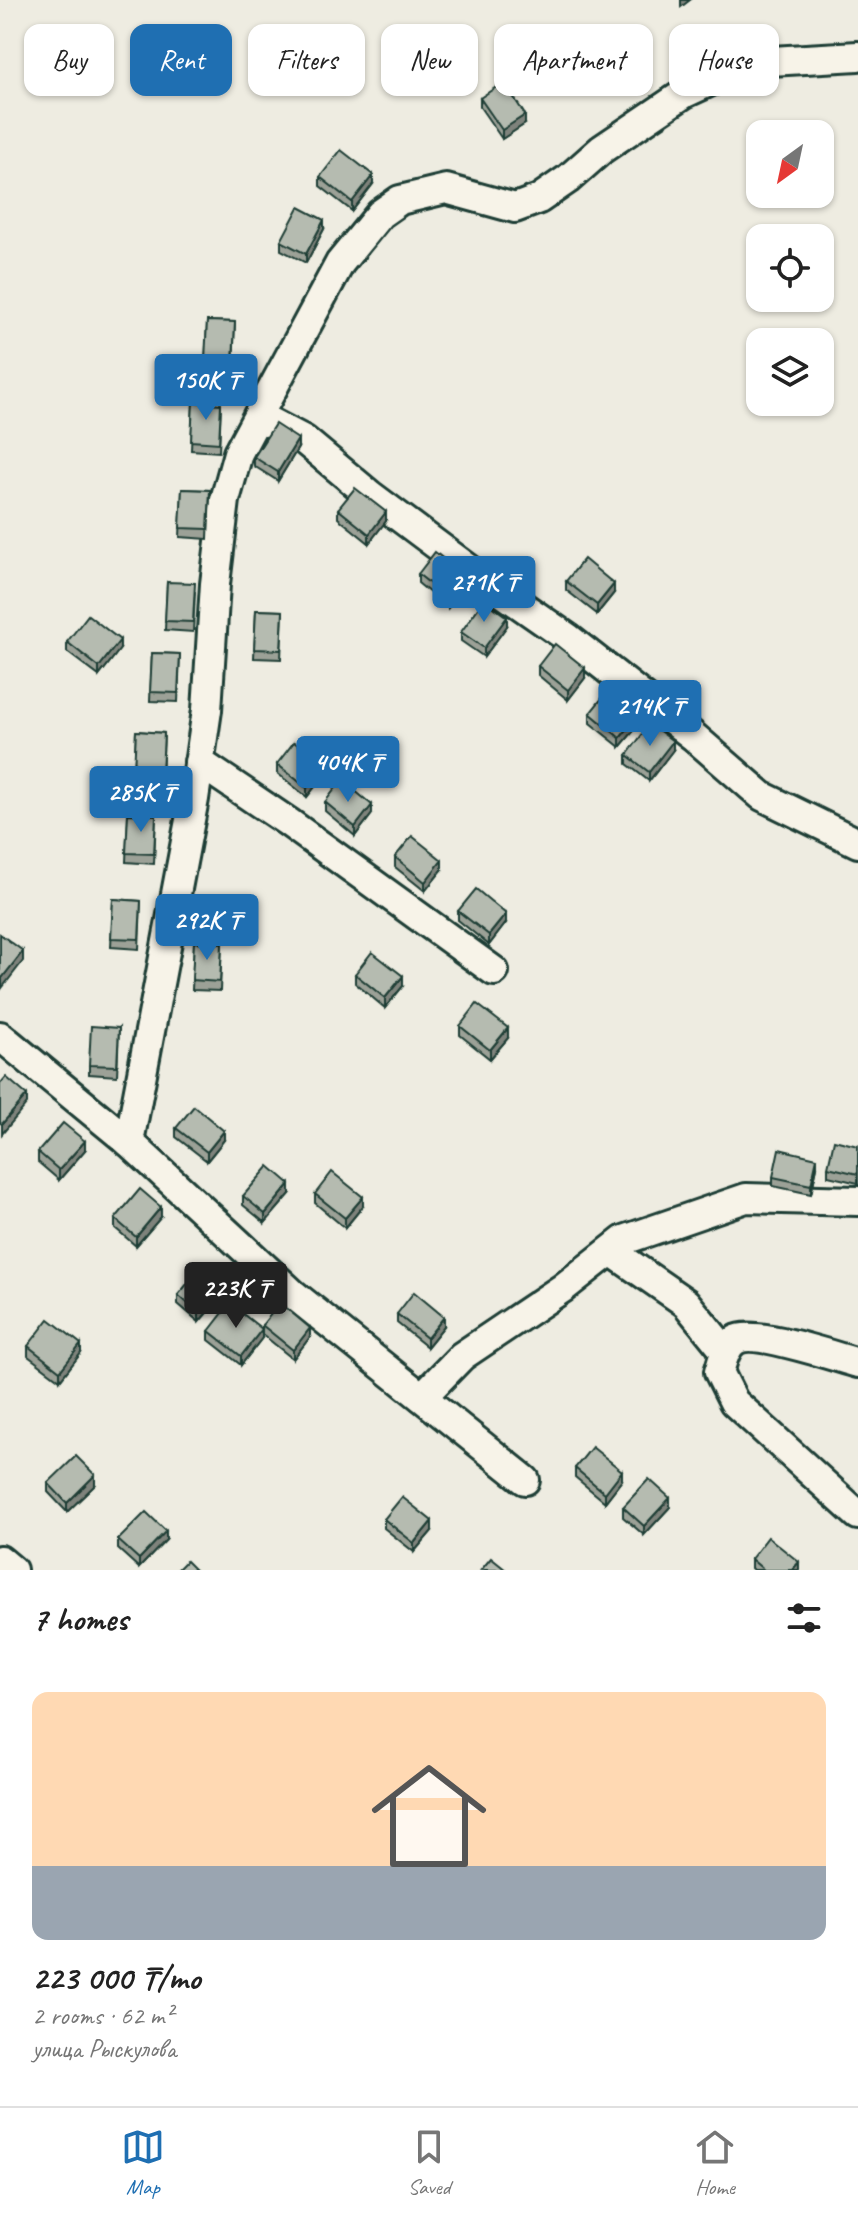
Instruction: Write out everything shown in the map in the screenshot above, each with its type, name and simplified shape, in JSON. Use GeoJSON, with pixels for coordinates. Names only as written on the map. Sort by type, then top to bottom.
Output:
{"type":"FeatureCollection","features":[{"type":"Feature","properties":{"kind":"street"},"geometry":{"type":"LineString","coordinates":[[129,1142],[207,710],[215,584],[225,500],[238,453],[340,263],[380,214],[400,200],[446,189],[515,208],[539,199],[602,149],[685,93],[752,62],[858,56]]}},
{"type":"Feature","properties":{"kind":"street"},"geometry":{"type":"LineString","coordinates":[[258,416],[304,440],[370,495],[568,638],[693,736],[762,796],[858,843]]}},
{"type":"Feature","properties":{"kind":"street"},"geometry":{"type":"LineString","coordinates":[[199,762],[288,822],[494,971]]}},
{"type":"Feature","properties":{"kind":"street"},"geometry":{"type":"LineString","coordinates":[[0,1036],[129,1142],[293,1294],[525,1480]]}},
{"type":"Feature","properties":{"kind":"street"},"geometry":{"type":"LineString","coordinates":[[422,1397],[462,1356],[563,1288],[624,1240],[746,1198],[858,1201]]}},
{"type":"Feature","properties":{"kind":"street"},"geometry":{"type":"LineString","coordinates":[[611,1251],[686,1303],[725,1351]]}},
{"type":"Feature","properties":{"kind":"street"},"geometry":{"type":"LineString","coordinates":[[858,1363],[758,1336],[737,1339],[725,1351],[719,1372],[734,1402],[858,1515]]}},
{"type":"Feature","properties":{"kind":"street"},"geometry":{"type":"LineString","coordinates":[[0,1560],[12,1570]]}},
{"type":"Feature","properties":{"kind":"building"},"geometry":{"type":"Polygon","coordinates":[[[494,89],[494,96],[513,96],[525,115],[502,130],[480,98],[494,89]]]}},
{"type":"Feature","properties":{"kind":"building"},"geometry":{"type":"Polygon","coordinates":[[[341,150],[373,175],[352,202],[320,177],[341,150]]]}},
{"type":"Feature","properties":{"kind":"building"},"geometry":{"type":"Polygon","coordinates":[[[299,207],[324,220],[306,254],[281,241],[299,207]]]}},
{"type":"Feature","properties":{"kind":"building"},"geometry":{"type":"Polygon","coordinates":[[[207,321],[235,322],[233,361],[205,360],[207,321]]]}},
{"type":"Feature","properties":{"kind":"building"},"geometry":{"type":"Polygon","coordinates":[[[193,402],[221,404],[219,443],[191,441],[193,402]]]}},
{"type":"Feature","properties":{"kind":"building"},"geometry":{"type":"Polygon","coordinates":[[[275,424],[298,439],[278,472],[254,457],[275,424]]]}},
{"type":"Feature","properties":{"kind":"building"},"geometry":{"type":"Polygon","coordinates":[[[355,488],[386,512],[369,534],[338,509],[355,488]]]}},
{"type":"Feature","properties":{"kind":"building"},"geometry":{"type":"Polygon","coordinates":[[[182,489],[210,490],[208,529],[180,528],[182,489]]]}},
{"type":"Feature","properties":{"kind":"building"},"geometry":{"type":"Polygon","coordinates":[[[435,552],[466,577],[448,598],[418,574],[435,552]]]}},
{"type":"Feature","properties":{"kind":"building"},"geometry":{"type":"Polygon","coordinates":[[[584,559],[614,584],[597,605],[566,581],[584,559]]]}},
{"type":"Feature","properties":{"kind":"building"},"geometry":{"type":"Polygon","coordinates":[[[167,582],[195,583],[193,622],[165,621],[167,582]]]}},
{"type":"Feature","properties":{"kind":"building"},"geometry":{"type":"Polygon","coordinates":[[[484,600],[507,617],[484,648],[461,632],[484,600]]]}},
{"type":"Feature","properties":{"kind":"building"},"geometry":{"type":"Polygon","coordinates":[[[256,610],[283,611],[281,650],[254,649],[256,610]]]}},
{"type":"Feature","properties":{"kind":"building"},"geometry":{"type":"Polygon","coordinates":[[[88,615],[120,640],[99,667],[67,642],[88,615]]]}},
{"type":"Feature","properties":{"kind":"building"},"geometry":{"type":"Polygon","coordinates":[[[555,644],[585,668],[568,690],[538,666],[555,644]]]}},
{"type":"Feature","properties":{"kind":"building"},"geometry":{"type":"Polygon","coordinates":[[[152,653],[180,654],[178,693],[150,692],[152,653]]]}},
{"type":"Feature","properties":{"kind":"building"},"geometry":{"type":"Polygon","coordinates":[[[607,692],[638,716],[620,738],[590,713],[607,692]]]}},
{"type":"Feature","properties":{"kind":"building"},"geometry":{"type":"Polygon","coordinates":[[[650,724],[673,741],[649,772],[627,755],[650,724]]]}},
{"type":"Feature","properties":{"kind":"building"},"geometry":{"type":"Polygon","coordinates":[[[136,731],[164,733],[162,772],[134,770],[136,731]]]}},
{"type":"Feature","properties":{"kind":"building"},"geometry":{"type":"Polygon","coordinates":[[[294,742],[324,766],[307,788],[277,764],[294,742]]]}},
{"type":"Feature","properties":{"kind":"building"},"geometry":{"type":"Polygon","coordinates":[[[342,780],[372,805],[355,827],[325,802],[342,780]]]}},
{"type":"Feature","properties":{"kind":"building"},"geometry":{"type":"Polygon","coordinates":[[[128,814],[156,815],[154,854],[126,853],[128,814]]]}},
{"type":"Feature","properties":{"kind":"building"},"geometry":{"type":"Polygon","coordinates":[[[412,836],[442,860],[425,882],[395,857],[412,836]]]}},
{"type":"Feature","properties":{"kind":"building"},"geometry":{"type":"Polygon","coordinates":[[[476,889],[506,914],[489,935],[458,911],[476,889]]]}},
{"type":"Feature","properties":{"kind":"building"},"geometry":{"type":"Polygon","coordinates":[[[113,899],[141,901],[139,939],[111,938],[113,899]]]}},
{"type":"Feature","properties":{"kind":"building"},"geometry":{"type":"Polygon","coordinates":[[[0,934],[23,951],[2,978],[0,977],[0,934]]]}},
{"type":"Feature","properties":{"kind":"building"},"geometry":{"type":"Polygon","coordinates":[[[194,942],[222,943],[220,982],[192,980],[194,942]]]}},
{"type":"Feature","properties":{"kind":"building"},"geometry":{"type":"Polygon","coordinates":[[[372,952],[403,976],[385,998],[355,974],[372,952]]]}},
{"type":"Feature","properties":{"kind":"building"},"geometry":{"type":"Polygon","coordinates":[[[477,1004],[508,1028],[490,1050],[460,1026],[477,1004]]]}},
{"type":"Feature","properties":{"kind":"building"},"geometry":{"type":"Polygon","coordinates":[[[91,1026],[119,1028],[117,1066],[89,1065],[91,1026]]]}},
{"type":"Feature","properties":{"kind":"building"},"geometry":{"type":"Polygon","coordinates":[[[6,1077],[27,1095],[2,1124],[0,1084],[6,1077]]]}},
{"type":"Feature","properties":{"kind":"building"},"geometry":{"type":"Polygon","coordinates":[[[194,1106],[224,1131],[207,1152],[176,1128],[194,1106]]]}},
{"type":"Feature","properties":{"kind":"building"},"geometry":{"type":"Polygon","coordinates":[[[63,1123],[85,1141],[59,1170],[38,1152],[63,1123]]]}},
{"type":"Feature","properties":{"kind":"building"},"geometry":{"type":"Polygon","coordinates":[[[834,1140],[858,1146],[858,1174],[828,1167],[834,1140]]]}},
{"type":"Feature","properties":{"kind":"building"},"geometry":{"type":"Polygon","coordinates":[[[779,1149],[817,1158],[811,1185],[773,1177],[779,1149]]]}},
{"type":"Feature","properties":{"kind":"building"},"geometry":{"type":"Polygon","coordinates":[[[269,1166],[290,1184],[265,1214],[243,1196],[269,1166]]]}},
{"type":"Feature","properties":{"kind":"building"},"geometry":{"type":"Polygon","coordinates":[[[332,1172],[363,1197],[345,1218],[315,1194],[332,1172]]]}},
{"type":"Feature","properties":{"kind":"building"},"geometry":{"type":"Polygon","coordinates":[[[140,1189],[161,1207],[136,1237],[115,1219],[140,1189]]]}},
{"type":"Feature","properties":{"kind":"building"},"geometry":{"type":"Polygon","coordinates":[[[203,1265],[224,1283],[199,1313],[178,1295],[203,1265]]]}},
{"type":"Feature","properties":{"kind":"building"},"geometry":{"type":"Polygon","coordinates":[[[414,1292],[444,1317],[427,1338],[397,1314],[414,1292]]]}},
{"type":"Feature","properties":{"kind":"building"},"geometry":{"type":"Polygon","coordinates":[[[280,1303],[310,1328],[293,1350],[262,1325],[280,1303]]]}},
{"type":"Feature","properties":{"kind":"building"},"geometry":{"type":"Polygon","coordinates":[[[230,1304],[262,1329],[241,1356],[209,1331],[230,1304]]]}},
{"type":"Feature","properties":{"kind":"building"},"geometry":{"type":"Polygon","coordinates":[[[49,1319],[81,1344],[60,1371],[28,1346],[49,1319]]]}},
{"type":"Feature","properties":{"kind":"building"},"geometry":{"type":"Polygon","coordinates":[[[592,1447],[622,1471],[605,1493],[575,1468],[592,1447]]]}},
{"type":"Feature","properties":{"kind":"building"},"geometry":{"type":"Polygon","coordinates":[[[76,1456],[95,1475],[67,1503],[48,1483],[76,1456]]]}},
{"type":"Feature","properties":{"kind":"building"},"geometry":{"type":"Polygon","coordinates":[[[649,1479],[670,1498],[644,1526],[623,1507],[649,1479]]]}},
{"type":"Feature","properties":{"kind":"building"},"geometry":{"type":"Polygon","coordinates":[[[402,1497],[432,1521],[414,1543],[384,1519],[402,1497]]]}},
{"type":"Feature","properties":{"kind":"building"},"geometry":{"type":"Polygon","coordinates":[[[146,1512],[166,1531],[139,1559],[118,1540],[146,1512]]]}},
{"type":"Feature","properties":{"kind":"building"},"geometry":{"type":"Polygon","coordinates":[[[768,1537],[799,1562],[792,1570],[764,1570],[751,1559],[768,1537]]]}},
{"type":"Feature","properties":{"kind":"building"},"geometry":{"type":"Polygon","coordinates":[[[491,1558],[506,1570],[481,1570],[491,1558]]]}},
{"type":"Feature","properties":{"kind":"building"},"geometry":{"type":"Polygon","coordinates":[[[186,1561],[195,1570],[177,1570],[186,1561]]]}}]}
